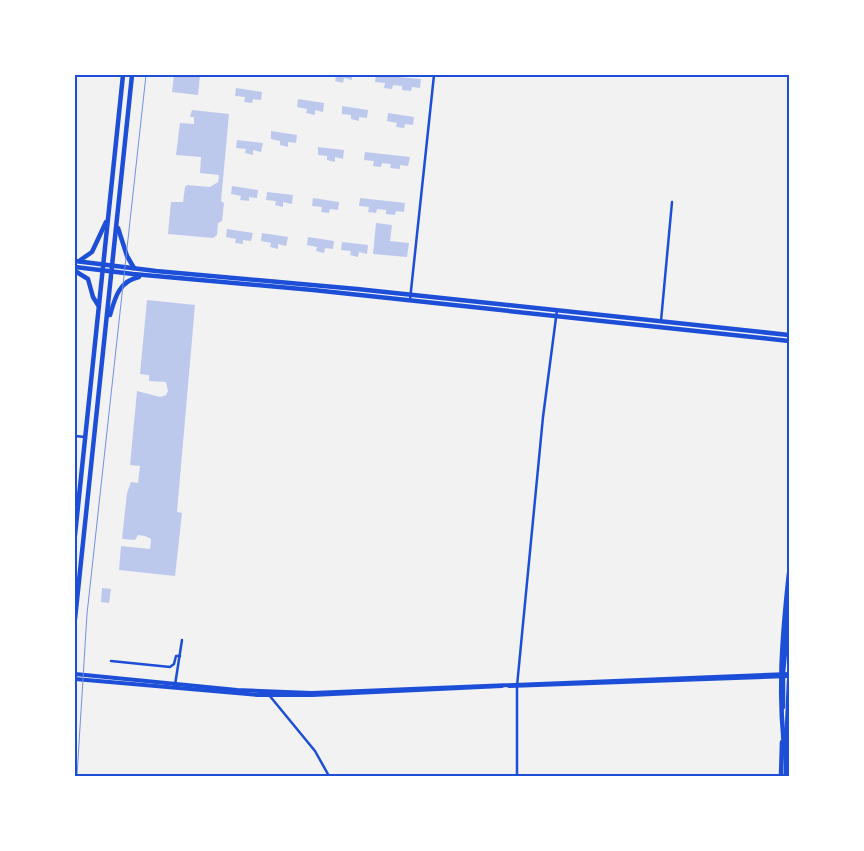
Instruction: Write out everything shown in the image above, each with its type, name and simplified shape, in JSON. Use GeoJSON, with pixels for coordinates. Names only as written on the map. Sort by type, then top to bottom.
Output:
{"type":"FeatureCollection","features":[{"type":"Feature","properties":{"kind":"main road"},"geometry":{"type":"LineString","coordinates":[[75,535],[123,75]]}},
{"type":"Feature","properties":{"kind":"main road"},"geometry":{"type":"LineString","coordinates":[[75,619],[96,428],[100,364],[108,322],[132,75]]}},
{"type":"Feature","properties":{"kind":"main road"},"geometry":{"type":"LineString","coordinates":[[76,261],[85,259],[92,252],[108,216]]}},
{"type":"Feature","properties":{"kind":"main road"},"geometry":{"type":"LineString","coordinates":[[118,226],[127,256],[134,268]]}},
{"type":"Feature","properties":{"kind":"main road"},"geometry":{"type":"LineString","coordinates":[[76,261],[112,272],[411,297]]}},
{"type":"Feature","properties":{"kind":"main road"},"geometry":{"type":"LineString","coordinates":[[75,269],[113,266],[134,268],[557,313],[789,342]]}},
{"type":"Feature","properties":{"kind":"main road"},"geometry":{"type":"LineString","coordinates":[[75,269],[88,279],[98,305]]}},
{"type":"Feature","properties":{"kind":"main road"},"geometry":{"type":"LineString","coordinates":[[108,322],[117,294],[124,284],[132,278],[148,275]]}},
{"type":"Feature","properties":{"kind":"main road"},"geometry":{"type":"LineString","coordinates":[[557,313],[789,335]]}},
{"type":"Feature","properties":{"kind":"main road"},"geometry":{"type":"LineString","coordinates":[[786,761],[780,715],[782,645],[789,573]]}},
{"type":"Feature","properties":{"kind":"main road"},"geometry":{"type":"LineString","coordinates":[[781,776],[789,609]]}},
{"type":"Feature","properties":{"kind":"main road"},"geometry":{"type":"LineString","coordinates":[[75,674],[175,686]]}},
{"type":"Feature","properties":{"kind":"main road"},"geometry":{"type":"LineString","coordinates":[[75,679],[312,695],[517,684],[786,675]]}},
{"type":"Feature","properties":{"kind":"main road"},"geometry":{"type":"LineString","coordinates":[[786,776],[789,681]]}},
{"type":"Feature","properties":{"kind":"street"},"geometry":{"type":"LineString","coordinates":[[411,297],[434,75]]}},
{"type":"Feature","properties":{"kind":"street"},"geometry":{"type":"LineString","coordinates":[[660,322],[672,202]]}},
{"type":"Feature","properties":{"kind":"street"},"geometry":{"type":"LineString","coordinates":[[516,776],[517,684],[543,417],[557,313]]}},
{"type":"Feature","properties":{"kind":"street"},"geometry":{"type":"LineString","coordinates":[[75,436],[84,437]]}},
{"type":"Feature","properties":{"kind":"street"},"geometry":{"type":"LineString","coordinates":[[175,686],[182,640]]}},
{"type":"Feature","properties":{"kind":"street"},"geometry":{"type":"LineString","coordinates":[[111,661],[170,667],[174,664],[176,656],[180,656]]}},
{"type":"Feature","properties":{"kind":"street"},"geometry":{"type":"LineString","coordinates":[[267,693],[315,751],[329,776]]}},
{"type":"Feature","properties":{"kind":"building"},"geometry":{"type":"Polygon","coordinates":[[[174,75],[200,75],[198,95],[172,92],[174,75]]]}},
{"type":"Feature","properties":{"kind":"building"},"geometry":{"type":"Polygon","coordinates":[[[331,75],[352,75],[352,80],[344,78],[343,83],[335,81],[336,77],[331,75]]]}},
{"type":"Feature","properties":{"kind":"building"},"geometry":{"type":"Polygon","coordinates":[[[376,75],[421,79],[420,88],[412,87],[411,91],[402,90],[402,86],[393,85],[392,89],[384,88],[385,83],[375,82],[376,75]]]}},
{"type":"Feature","properties":{"kind":"building"},"geometry":{"type":"Polygon","coordinates":[[[236,88],[262,92],[261,100],[253,99],[252,103],[244,102],[245,97],[235,96],[236,88]]]}},
{"type":"Feature","properties":{"kind":"building"},"geometry":{"type":"Polygon","coordinates":[[[298,99],[324,103],[323,112],[315,110],[315,115],[306,113],[307,109],[297,107],[298,99]]]}},
{"type":"Feature","properties":{"kind":"building"},"geometry":{"type":"Polygon","coordinates":[[[342,106],[368,110],[367,118],[359,117],[359,121],[351,119],[351,115],[342,114],[342,106]]]}},
{"type":"Feature","properties":{"kind":"building"},"geometry":{"type":"Polygon","coordinates":[[[192,110],[229,114],[221,201],[224,203],[222,221],[218,223],[217,235],[213,238],[168,234],[171,202],[183,202],[185,187],[187,185],[210,187],[218,182],[219,175],[200,173],[201,157],[176,155],[180,123],[194,124],[194,117],[190,117],[192,110]]]}},
{"type":"Feature","properties":{"kind":"building"},"geometry":{"type":"Polygon","coordinates":[[[388,113],[414,117],[413,125],[405,124],[404,128],[396,127],[397,123],[387,121],[388,113]]]}},
{"type":"Feature","properties":{"kind":"building"},"geometry":{"type":"Polygon","coordinates":[[[271,131],[297,135],[296,143],[288,142],[288,147],[280,145],[280,141],[271,139],[271,131]]]}},
{"type":"Feature","properties":{"kind":"building"},"geometry":{"type":"Polygon","coordinates":[[[237,140],[263,143],[261,152],[253,150],[253,155],[245,153],[246,149],[236,148],[237,140]]]}},
{"type":"Feature","properties":{"kind":"building"},"geometry":{"type":"Polygon","coordinates":[[[318,147],[344,150],[343,159],[335,157],[335,162],[327,160],[327,156],[318,155],[318,147]]]}},
{"type":"Feature","properties":{"kind":"building"},"geometry":{"type":"Polygon","coordinates":[[[365,152],[410,157],[408,166],[400,165],[400,169],[390,168],[391,164],[382,163],[381,167],[373,166],[374,161],[364,160],[365,152]]]}},
{"type":"Feature","properties":{"kind":"building"},"geometry":{"type":"Polygon","coordinates":[[[232,186],[258,190],[257,198],[249,197],[249,201],[240,200],[241,196],[231,194],[232,186]]]}},
{"type":"Feature","properties":{"kind":"building"},"geometry":{"type":"Polygon","coordinates":[[[267,192],[293,195],[292,204],[283,202],[283,207],[275,205],[276,201],[266,200],[267,192]]]}},
{"type":"Feature","properties":{"kind":"building"},"geometry":{"type":"Polygon","coordinates":[[[313,198],[339,202],[338,210],[330,209],[329,213],[321,212],[322,207],[312,206],[313,198]]]}},
{"type":"Feature","properties":{"kind":"building"},"geometry":{"type":"Polygon","coordinates":[[[360,198],[405,203],[404,212],[396,211],[395,215],[386,214],[386,210],[377,209],[376,213],[368,212],[369,207],[359,206],[360,198]]]}},
{"type":"Feature","properties":{"kind":"building"},"geometry":{"type":"Polygon","coordinates":[[[376,223],[392,225],[390,241],[409,243],[407,257],[373,254],[376,223]]]}},
{"type":"Feature","properties":{"kind":"building"},"geometry":{"type":"Polygon","coordinates":[[[227,229],[253,233],[251,241],[243,240],[243,244],[235,243],[236,239],[226,237],[227,229]]]}},
{"type":"Feature","properties":{"kind":"building"},"geometry":{"type":"Polygon","coordinates":[[[262,233],[288,237],[286,246],[278,244],[278,249],[270,247],[271,243],[261,241],[262,233]]]}},
{"type":"Feature","properties":{"kind":"building"},"geometry":{"type":"Polygon","coordinates":[[[308,237],[334,241],[333,249],[325,248],[324,253],[316,251],[317,247],[307,245],[308,237]]]}},
{"type":"Feature","properties":{"kind":"building"},"geometry":{"type":"Polygon","coordinates":[[[342,242],[368,245],[367,254],[359,252],[358,257],[350,255],[351,251],[341,250],[342,242]]]}},
{"type":"Feature","properties":{"kind":"building"},"geometry":{"type":"Polygon","coordinates":[[[147,300],[195,305],[177,512],[182,513],[175,576],[119,570],[121,546],[150,549],[151,539],[145,536],[138,535],[135,540],[122,539],[127,493],[131,482],[138,483],[140,466],[130,465],[137,391],[160,397],[166,395],[168,391],[166,382],[149,381],[149,375],[140,374],[147,300]]]}},
{"type":"Feature","properties":{"kind":"building"},"geometry":{"type":"Polygon","coordinates":[[[102,588],[111,589],[109,603],[101,602],[102,588]]]}},
{"type":"Feature","properties":{"kind":"tram line"},"geometry":{"type":"LineString","coordinates":[[77,776],[87,614],[146,75]]}}]}
